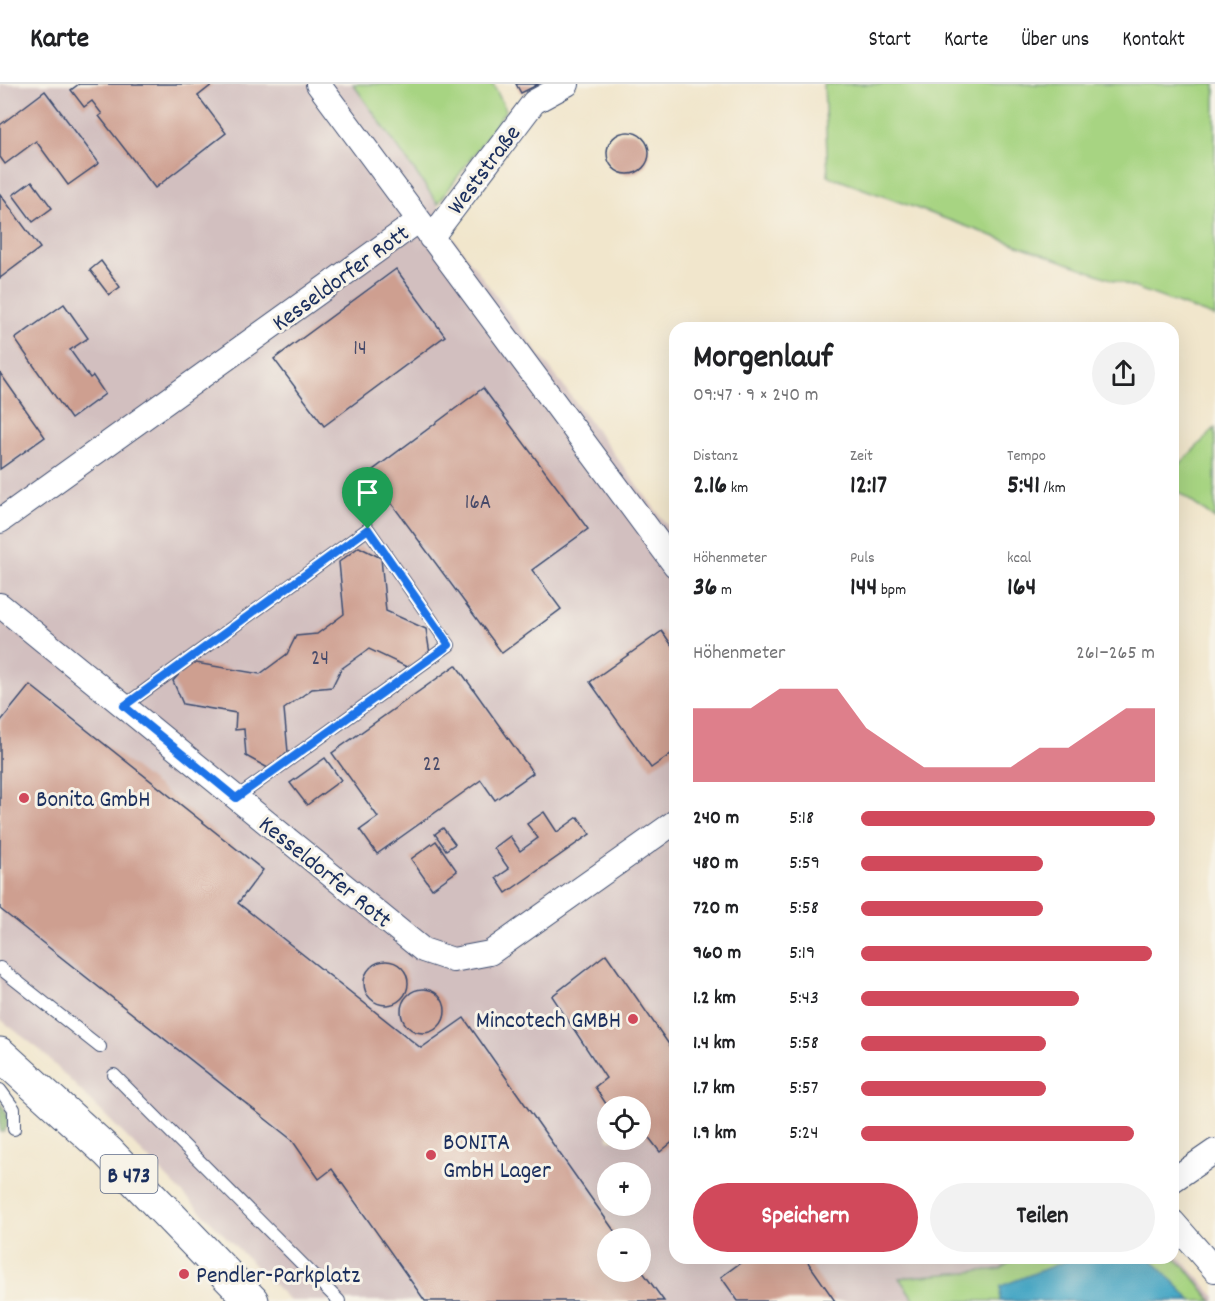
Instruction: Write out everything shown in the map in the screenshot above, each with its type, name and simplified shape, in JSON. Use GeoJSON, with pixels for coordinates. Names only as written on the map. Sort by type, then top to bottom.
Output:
{"type":"FeatureCollection","features":[{"type":"Feature","properties":{"kind":"main road","name":"B 473"},"geometry":{"type":"LineString","coordinates":[[0,1053],[108,1152],[252,1301]]}},
{"type":"Feature","properties":{"kind":"street"},"geometry":{"type":"LineString","coordinates":[[318,84],[424,229]]}},
{"type":"Feature","properties":{"kind":"street","name":"Weststraße"},"geometry":{"type":"LineString","coordinates":[[424,229],[534,102],[567,84]]}},
{"type":"Feature","properties":{"kind":"street","name":"Kesseldorfer Rott"},"geometry":{"type":"LineString","coordinates":[[0,521],[424,229],[669,557]]}},
{"type":"Feature","properties":{"kind":"street","name":"Kesseldorfer Rott"},"geometry":{"type":"LineString","coordinates":[[0,605],[423,950],[453,960],[490,953],[669,826]]}},
{"type":"Feature","properties":{"kind":"street"},"geometry":{"type":"LineString","coordinates":[[1179,1176],[1215,1151]]}},
{"type":"Feature","properties":{"kind":"street"},"geometry":{"type":"LineString","coordinates":[[1179,1229],[1215,1270]]}},
{"type":"Feature","properties":{"kind":"lane"},"geometry":{"type":"LineString","coordinates":[[124,706],[368,529],[449,645],[236,798]]}},
{"type":"Feature","properties":{"kind":"lane"},"geometry":{"type":"LineString","coordinates":[[0,968],[100,1047]]}},
{"type":"Feature","properties":{"kind":"lane"},"geometry":{"type":"LineString","coordinates":[[114,1075],[339,1301]]}},
{"type":"Feature","properties":{"kind":"lane"},"geometry":{"type":"LineString","coordinates":[[0,1090],[14,1109],[14,1129]]}},
{"type":"Feature","properties":{"kind":"shaded area"},"geometry":{"type":"Polygon","coordinates":[[[0,84],[353,84],[438,204],[449,233],[669,528],[669,1264],[1179,1264],[1179,1257],[1215,1296],[1215,1301],[290,1301],[40,1050],[0,1019],[0,84]]]}},
{"type":"Feature","properties":{"kind":"green space"},"geometry":{"type":"Polygon","coordinates":[[[353,84],[493,84],[506,110],[438,204],[353,84]]]}},
{"type":"Feature","properties":{"kind":"green space"},"geometry":{"type":"Polygon","coordinates":[[[824,84],[1215,84],[1215,317],[828,176],[824,84]]]}},
{"type":"Feature","properties":{"kind":"green space"},"geometry":{"type":"Polygon","coordinates":[[[1215,428],[1215,519],[1179,492],[1179,465],[1215,428]]]}},
{"type":"Feature","properties":{"kind":"green space"},"geometry":{"type":"Polygon","coordinates":[[[0,1103],[7,1117],[4,1132],[0,1132],[0,1103]]]}},
{"type":"Feature","properties":{"kind":"green space"},"geometry":{"type":"Polygon","coordinates":[[[1179,1262],[1212,1301],[915,1301],[899,1278],[1001,1269],[1008,1264],[1179,1264],[1179,1262]]]}},
{"type":"Feature","properties":{"kind":"water"},"geometry":{"type":"Polygon","coordinates":[[[1058,1264],[1156,1264],[1192,1301],[1000,1301],[1001,1286],[1058,1264]]]}},
{"type":"Feature","properties":{"kind":"building"},"geometry":{"type":"Polygon","coordinates":[[[79,84],[213,84],[198,96],[226,133],[155,188],[99,116],[102,114],[92,101],[84,107],[71,90],[79,84]]]}},
{"type":"Feature","properties":{"kind":"building"},"geometry":{"type":"Polygon","coordinates":[[[516,84],[539,84],[521,93],[516,84]]]}},
{"type":"Feature","properties":{"kind":"building"},"geometry":{"type":"Polygon","coordinates":[[[45,91],[99,163],[68,185],[36,141],[5,164],[0,157],[0,125],[45,91]]]}},
{"type":"Feature","properties":{"kind":"building"},"geometry":{"type":"Polygon","coordinates":[[[628,132],[636,133],[643,138],[648,145],[648,161],[643,168],[636,173],[628,174],[620,173],[613,168],[608,161],[607,153],[608,145],[613,138],[620,133],[628,132]]]}},
{"type":"Feature","properties":{"kind":"building"},"geometry":{"type":"Polygon","coordinates":[[[32,181],[52,208],[33,222],[13,195],[32,181]]]}},
{"type":"Feature","properties":{"kind":"building"},"geometry":{"type":"Polygon","coordinates":[[[0,194],[40,248],[0,278],[0,194]]]}},
{"type":"Feature","properties":{"kind":"building"},"geometry":{"type":"Polygon","coordinates":[[[101,261],[120,287],[109,295],[90,270],[101,261]]]}},
{"type":"Feature","properties":{"kind":"building"},"geometry":{"type":"Polygon","coordinates":[[[396,269],[445,336],[324,426],[274,359],[396,269]]]}},
{"type":"Feature","properties":{"kind":"building"},"geometry":{"type":"Polygon","coordinates":[[[64,304],[88,338],[70,350],[90,378],[93,376],[105,394],[71,419],[15,339],[64,304]]]}},
{"type":"Feature","properties":{"kind":"building"},"geometry":{"type":"Polygon","coordinates":[[[0,373],[45,437],[0,469],[0,373]]]}},
{"type":"Feature","properties":{"kind":"building"},"geometry":{"type":"Polygon","coordinates":[[[483,388],[588,529],[532,570],[561,609],[502,653],[369,473],[483,388]]]}},
{"type":"Feature","properties":{"kind":"building"},"geometry":{"type":"Polygon","coordinates":[[[359,547],[381,558],[386,611],[426,629],[430,654],[409,668],[369,649],[341,669],[332,687],[312,689],[284,709],[288,752],[268,768],[246,756],[244,729],[235,730],[236,713],[183,704],[173,681],[190,662],[260,674],[287,654],[296,636],[317,634],[344,614],[339,562],[359,547]]]}},
{"type":"Feature","properties":{"kind":"building"},"geometry":{"type":"Polygon","coordinates":[[[662,631],[669,641],[669,755],[651,768],[590,682],[662,631]]]}},
{"type":"Feature","properties":{"kind":"building"},"geometry":{"type":"Polygon","coordinates":[[[456,665],[533,773],[495,800],[481,780],[377,854],[360,830],[378,817],[332,753],[456,665]]]}},
{"type":"Feature","properties":{"kind":"building"},"geometry":{"type":"Polygon","coordinates":[[[30,685],[263,870],[238,903],[421,1048],[464,1018],[597,1206],[597,1216],[604,1216],[612,1228],[597,1228],[597,1282],[650,1282],[664,1301],[425,1301],[332,1169],[319,1179],[292,1140],[0,909],[0,722],[30,685]]]}},
{"type":"Feature","properties":{"kind":"building"},"geometry":{"type":"Polygon","coordinates":[[[325,758],[341,780],[307,805],[290,783],[325,758]]]}},
{"type":"Feature","properties":{"kind":"building"},"geometry":{"type":"Polygon","coordinates":[[[544,812],[557,832],[578,817],[590,834],[506,893],[496,878],[509,869],[494,848],[510,836],[520,851],[538,838],[527,824],[544,812]]]}},
{"type":"Feature","properties":{"kind":"building"},"geometry":{"type":"Polygon","coordinates":[[[443,828],[455,844],[446,850],[435,834],[443,828]]]}},
{"type":"Feature","properties":{"kind":"building"},"geometry":{"type":"Polygon","coordinates":[[[436,841],[457,871],[432,889],[411,859],[436,841]]]}},
{"type":"Feature","properties":{"kind":"building"},"geometry":{"type":"Polygon","coordinates":[[[606,954],[669,1044],[669,1145],[660,1152],[651,1140],[651,1096],[601,1096],[595,1087],[606,1078],[552,996],[606,954]]]}},
{"type":"Feature","properties":{"kind":"building"},"geometry":{"type":"Polygon","coordinates":[[[386,961],[395,962],[402,967],[407,974],[407,992],[402,999],[395,1004],[386,1005],[377,1004],[370,999],[365,992],[364,983],[365,974],[370,967],[377,962],[386,961]]]}},
{"type":"Feature","properties":{"kind":"building"},"geometry":{"type":"Polygon","coordinates":[[[423,989],[438,996],[445,1011],[438,1026],[423,1033],[408,1026],[401,1011],[408,996],[423,989]]]}},
{"type":"Feature","properties":{"kind":"building"},"geometry":{"type":"Polygon","coordinates":[[[739,1264],[809,1264],[835,1301],[738,1301],[721,1277],[739,1264]]]}},
{"type":"Feature","properties":{"kind":"place","name":"Bonita GmbH"},"geometry":{"type":"Point","coordinates":[24,798]}},
{"type":"Feature","properties":{"kind":"place","name":"Mincotech GMBH"},"geometry":{"type":"Point","coordinates":[633,1019]}},
{"type":"Feature","properties":{"kind":"place","name":"BONITA GmbH Lager"},"geometry":{"type":"Point","coordinates":[431,1155]}},
{"type":"Feature","properties":{"kind":"place","name":"Pendler-Parkplatz"},"geometry":{"type":"Point","coordinates":[184,1274]}},
{"type":"Feature","properties":{"kind":"route"},"geometry":{"type":"LineString","coordinates":[[368,529],[449,645],[236,798],[124,706],[215,640],[368,529]]}}]}
